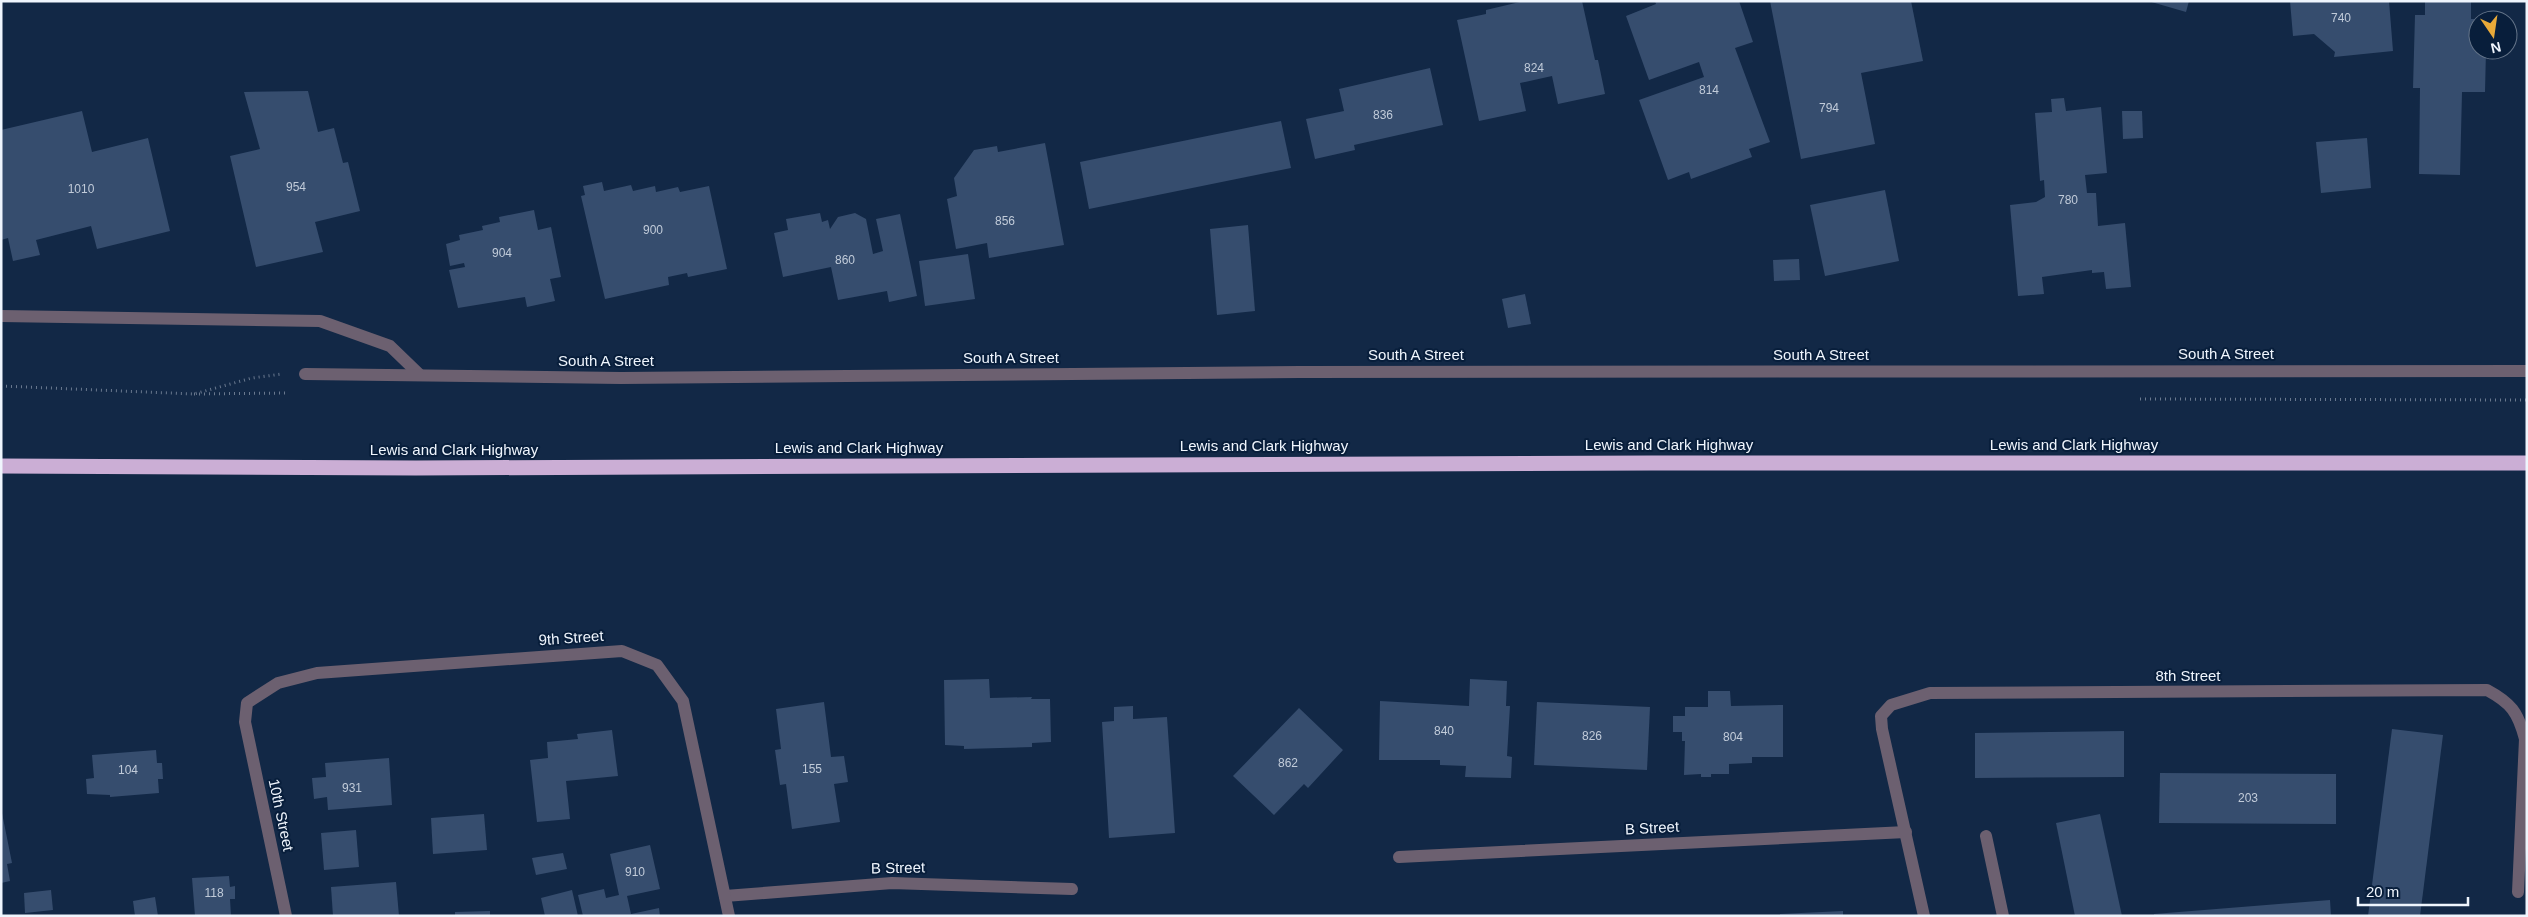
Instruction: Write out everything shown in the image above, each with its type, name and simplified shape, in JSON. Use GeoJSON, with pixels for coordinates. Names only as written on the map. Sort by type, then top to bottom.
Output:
{"type":"FeatureCollection","features":[{"type":"Feature","properties":{"kind":"highway","name":"Lewis and Clark Highway"},"geometry":{"type":"LineString","coordinates":[[1,466],[426,468],[1662,463],[2527,463]]}},
{"type":"Feature","properties":{"kind":"street"},"geometry":{"type":"LineString","coordinates":[[1,316],[320,321],[390,346],[420,375]]}},
{"type":"Feature","properties":{"kind":"street","name":"South A Street"},"geometry":{"type":"LineString","coordinates":[[305,374],[621,378],[1310,372],[2527,371]]}},
{"type":"Feature","properties":{"kind":"street","name":"9th Street"},"geometry":{"type":"LineString","coordinates":[[245,722],[247,703],[278,683],[318,673],[622,651],[657,665],[683,701],[729,916]]}},
{"type":"Feature","properties":{"kind":"street","name":"8th Street"},"geometry":{"type":"LineString","coordinates":[[1924,916],[1882,729],[1881,716],[1891,705],[1930,693],[2487,690],[2510,705],[2520,720],[2524,739],[2518,892]]}},
{"type":"Feature","properties":{"kind":"street","name":"10th Street"},"geometry":{"type":"LineString","coordinates":[[245,722],[286,916]]}},
{"type":"Feature","properties":{"kind":"street","name":"B Street"},"geometry":{"type":"LineString","coordinates":[[1399,857],[1906,832]]}},
{"type":"Feature","properties":{"kind":"street"},"geometry":{"type":"LineString","coordinates":[[1986,836],[2003,916]]}},
{"type":"Feature","properties":{"kind":"street","name":"B Street"},"geometry":{"type":"LineString","coordinates":[[724,896],[892,883],[1072,889]]}},
{"type":"Feature","properties":{"kind":"path"},"geometry":{"type":"LineString","coordinates":[[1,386],[194,394],[252,378],[305,374]]}},
{"type":"Feature","properties":{"kind":"building"},"geometry":{"type":"Polygon","coordinates":[[[1524,1],[1582,1],[1595,60],[1598,60],[1605,94],[1558,104],[1552,76],[1520,83],[1526,111],[1479,121],[1457,20],[1486,14],[1486,10],[1524,1]]]}},
{"type":"Feature","properties":{"kind":"building"},"geometry":{"type":"Polygon","coordinates":[[[1655,1],[1739,1],[1753,42],[1735,48],[1770,142],[1749,149],[1752,157],[1691,179],[1689,172],[1668,180],[1639,100],[1704,77],[1699,62],[1649,80],[1626,16],[1656,4],[1655,1]]]}},
{"type":"Feature","properties":{"kind":"building"},"geometry":{"type":"Polygon","coordinates":[[[1770,1],[1911,1],[1923,61],[1861,73],[1875,144],[1801,159],[1770,1]]]}},
{"type":"Feature","properties":{"kind":"building"},"geometry":{"type":"Polygon","coordinates":[[[2148,1],[2189,1],[2186,12],[2148,1]]]}},
{"type":"Feature","properties":{"kind":"building"},"geometry":{"type":"Polygon","coordinates":[[[2290,1],[2389,1],[2393,51],[2334,57],[2335,52],[2314,34],[2293,36],[2290,1]]]}},
{"type":"Feature","properties":{"kind":"building"},"geometry":{"type":"Polygon","coordinates":[[[2425,1],[2471,1],[2471,10],[2468,10],[2468,60],[2486,60],[2485,92],[2462,92],[2460,175],[2419,174],[2420,88],[2413,88],[2415,15],[2425,15],[2425,1]]]}},
{"type":"Feature","properties":{"kind":"building"},"geometry":{"type":"Polygon","coordinates":[[[1430,68],[1443,125],[1354,145],[1355,150],[1315,159],[1306,119],[1344,111],[1339,89],[1430,68]]]}},
{"type":"Feature","properties":{"kind":"building"},"geometry":{"type":"Polygon","coordinates":[[[308,91],[318,132],[334,128],[343,163],[348,162],[360,211],[315,222],[323,252],[256,267],[230,156],[260,149],[244,92],[308,91]]]}},
{"type":"Feature","properties":{"kind":"building"},"geometry":{"type":"Polygon","coordinates":[[[2064,98],[2066,111],[2101,107],[2107,173],[2085,175],[2087,193],[2096,193],[2098,226],[2125,223],[2131,287],[2106,289],[2104,272],[2092,273],[2092,270],[2042,277],[2044,294],[2018,296],[2010,205],[2036,202],[2045,197],[2044,180],[2040,181],[2035,113],[2052,112],[2051,99],[2064,98]]]}},
{"type":"Feature","properties":{"kind":"building"},"geometry":{"type":"Polygon","coordinates":[[[82,111],[92,152],[148,138],[170,231],[97,249],[91,226],[36,240],[40,255],[13,261],[8,238],[1,240],[1,130],[82,111]]]}},
{"type":"Feature","properties":{"kind":"building"},"geometry":{"type":"Polygon","coordinates":[[[2122,111],[2142,111],[2143,138],[2123,139],[2122,111]]]}},
{"type":"Feature","properties":{"kind":"building"},"geometry":{"type":"Polygon","coordinates":[[[1281,121],[1291,168],[1089,209],[1080,162],[1281,121]]]}},
{"type":"Feature","properties":{"kind":"building"},"geometry":{"type":"Polygon","coordinates":[[[2367,138],[2371,188],[2321,193],[2316,142],[2367,138]]]}},
{"type":"Feature","properties":{"kind":"building"},"geometry":{"type":"Polygon","coordinates":[[[1045,143],[1064,245],[989,258],[987,243],[956,249],[947,199],[957,196],[954,178],[974,150],[997,146],[998,152],[1045,143]]]}},
{"type":"Feature","properties":{"kind":"building"},"geometry":{"type":"Polygon","coordinates":[[[602,182],[604,191],[631,185],[633,191],[655,186],[656,192],[678,187],[680,192],[709,186],[727,269],[688,277],[687,273],[668,277],[669,285],[605,299],[581,196],[585,195],[583,186],[602,182]]]}},
{"type":"Feature","properties":{"kind":"building"},"geometry":{"type":"Polygon","coordinates":[[[1885,190],[1899,261],[1825,276],[1810,205],[1885,190]]]}},
{"type":"Feature","properties":{"kind":"building"},"geometry":{"type":"Polygon","coordinates":[[[534,210],[538,230],[551,227],[561,277],[550,279],[555,301],[527,307],[525,297],[458,308],[449,270],[465,267],[464,263],[450,266],[446,244],[460,240],[459,235],[483,230],[482,226],[500,222],[499,217],[534,210]]]}},
{"type":"Feature","properties":{"kind":"building"},"geometry":{"type":"Polygon","coordinates":[[[820,213],[822,222],[828,220],[830,229],[838,217],[855,213],[866,219],[873,254],[883,251],[876,219],[900,214],[917,296],[889,302],[887,291],[838,300],[831,267],[783,277],[774,233],[788,230],[786,219],[820,213]]]}},
{"type":"Feature","properties":{"kind":"building"},"geometry":{"type":"Polygon","coordinates":[[[1248,225],[1255,311],[1217,315],[1210,229],[1248,225]]]}},
{"type":"Feature","properties":{"kind":"building"},"geometry":{"type":"Polygon","coordinates":[[[968,254],[975,299],[925,306],[919,261],[968,254]]]}},
{"type":"Feature","properties":{"kind":"building"},"geometry":{"type":"Polygon","coordinates":[[[1799,259],[1800,280],[1774,281],[1773,260],[1799,259]]]}},
{"type":"Feature","properties":{"kind":"building"},"geometry":{"type":"Polygon","coordinates":[[[1525,294],[1531,324],[1508,328],[1502,299],[1525,294]]]}},
{"type":"Feature","properties":{"kind":"building"},"geometry":{"type":"Polygon","coordinates":[[[989,679],[990,698],[1032,697],[1031,699],[1050,699],[1051,742],[1032,743],[1032,747],[964,749],[964,746],[945,745],[944,680],[989,679]]]}},
{"type":"Feature","properties":{"kind":"building"},"geometry":{"type":"Polygon","coordinates":[[[1470,679],[1507,681],[1506,706],[1510,706],[1507,756],[1512,757],[1511,778],[1465,777],[1466,766],[1440,765],[1440,760],[1379,760],[1380,701],[1469,706],[1470,679]]]}},
{"type":"Feature","properties":{"kind":"building"},"geometry":{"type":"Polygon","coordinates":[[[1708,691],[1730,691],[1731,706],[1783,705],[1783,757],[1752,757],[1752,763],[1729,764],[1729,774],[1711,774],[1711,777],[1701,777],[1701,774],[1684,775],[1685,741],[1682,741],[1682,732],[1673,732],[1673,716],[1685,716],[1685,707],[1708,707],[1708,691]]]}},
{"type":"Feature","properties":{"kind":"building"},"geometry":{"type":"Polygon","coordinates":[[[824,702],[831,757],[844,756],[848,782],[834,784],[840,822],[792,829],[786,784],[780,785],[775,750],[781,749],[776,709],[824,702]]]}},
{"type":"Feature","properties":{"kind":"building"},"geometry":{"type":"Polygon","coordinates":[[[1537,702],[1650,707],[1647,770],[1534,765],[1537,702]]]}},
{"type":"Feature","properties":{"kind":"building"},"geometry":{"type":"Polygon","coordinates":[[[1133,706],[1133,719],[1167,717],[1175,833],[1109,838],[1102,722],[1114,721],[1114,707],[1133,706]]]}},
{"type":"Feature","properties":{"kind":"building"},"geometry":{"type":"Polygon","coordinates":[[[1299,708],[1343,750],[1308,788],[1304,784],[1274,815],[1233,776],[1299,708]]]}},
{"type":"Feature","properties":{"kind":"building"},"geometry":{"type":"Polygon","coordinates":[[[2392,729],[2443,735],[2420,916],[2368,916],[2392,729]]]}},
{"type":"Feature","properties":{"kind":"building"},"geometry":{"type":"Polygon","coordinates":[[[612,730],[618,776],[566,781],[570,819],[537,822],[530,760],[548,758],[547,742],[578,739],[577,734],[612,730]]]}},
{"type":"Feature","properties":{"kind":"building"},"geometry":{"type":"Polygon","coordinates":[[[2124,731],[2124,777],[1975,778],[1975,733],[2124,731]]]}},
{"type":"Feature","properties":{"kind":"building"},"geometry":{"type":"Polygon","coordinates":[[[156,750],[157,763],[162,763],[163,779],[158,779],[159,793],[110,797],[110,795],[87,794],[86,779],[94,778],[92,755],[156,750]]]}},
{"type":"Feature","properties":{"kind":"building"},"geometry":{"type":"Polygon","coordinates":[[[389,758],[392,805],[328,810],[327,797],[314,799],[312,778],[326,777],[325,763],[389,758]]]}},
{"type":"Feature","properties":{"kind":"building"},"geometry":{"type":"Polygon","coordinates":[[[2160,773],[2336,774],[2336,824],[2159,823],[2160,773]]]}},
{"type":"Feature","properties":{"kind":"building"},"geometry":{"type":"Polygon","coordinates":[[[1,808],[12,863],[7,864],[10,881],[1,883],[1,808]]]}},
{"type":"Feature","properties":{"kind":"building"},"geometry":{"type":"Polygon","coordinates":[[[484,814],[487,850],[433,854],[431,818],[484,814]]]}},
{"type":"Feature","properties":{"kind":"building"},"geometry":{"type":"Polygon","coordinates":[[[2100,814],[2122,916],[2075,916],[2056,823],[2100,814]]]}},
{"type":"Feature","properties":{"kind":"building"},"geometry":{"type":"Polygon","coordinates":[[[356,830],[359,867],[324,870],[321,833],[356,830]]]}},
{"type":"Feature","properties":{"kind":"building"},"geometry":{"type":"Polygon","coordinates":[[[650,845],[660,889],[627,896],[631,914],[659,908],[660,916],[583,916],[578,895],[604,889],[606,898],[619,895],[610,854],[650,845]]]}},
{"type":"Feature","properties":{"kind":"building"},"geometry":{"type":"Polygon","coordinates":[[[563,853],[567,869],[536,875],[532,858],[563,853]]]}},
{"type":"Feature","properties":{"kind":"building"},"geometry":{"type":"Polygon","coordinates":[[[229,876],[230,887],[235,886],[235,899],[230,899],[231,916],[195,916],[192,878],[229,876]]]}},
{"type":"Feature","properties":{"kind":"building"},"geometry":{"type":"Polygon","coordinates":[[[396,882],[399,916],[333,916],[331,887],[396,882]]]}},
{"type":"Feature","properties":{"kind":"building"},"geometry":{"type":"Polygon","coordinates":[[[51,890],[53,910],[25,913],[24,893],[51,890]]]}},
{"type":"Feature","properties":{"kind":"building"},"geometry":{"type":"Polygon","coordinates":[[[572,890],[578,916],[545,916],[541,898],[572,890]]]}},
{"type":"Feature","properties":{"kind":"building"},"geometry":{"type":"Polygon","coordinates":[[[155,897],[158,916],[135,916],[133,901],[155,897]]]}},
{"type":"Feature","properties":{"kind":"building"},"geometry":{"type":"Polygon","coordinates":[[[2330,900],[2331,916],[2154,916],[2154,914],[2330,900]]]}},
{"type":"Feature","properties":{"kind":"building"},"geometry":{"type":"Polygon","coordinates":[[[490,911],[490,916],[455,916],[455,912],[490,911]]]}},
{"type":"Feature","properties":{"kind":"building"},"geometry":{"type":"Polygon","coordinates":[[[1843,911],[1843,916],[1780,916],[1780,914],[1843,911]]]}}]}
